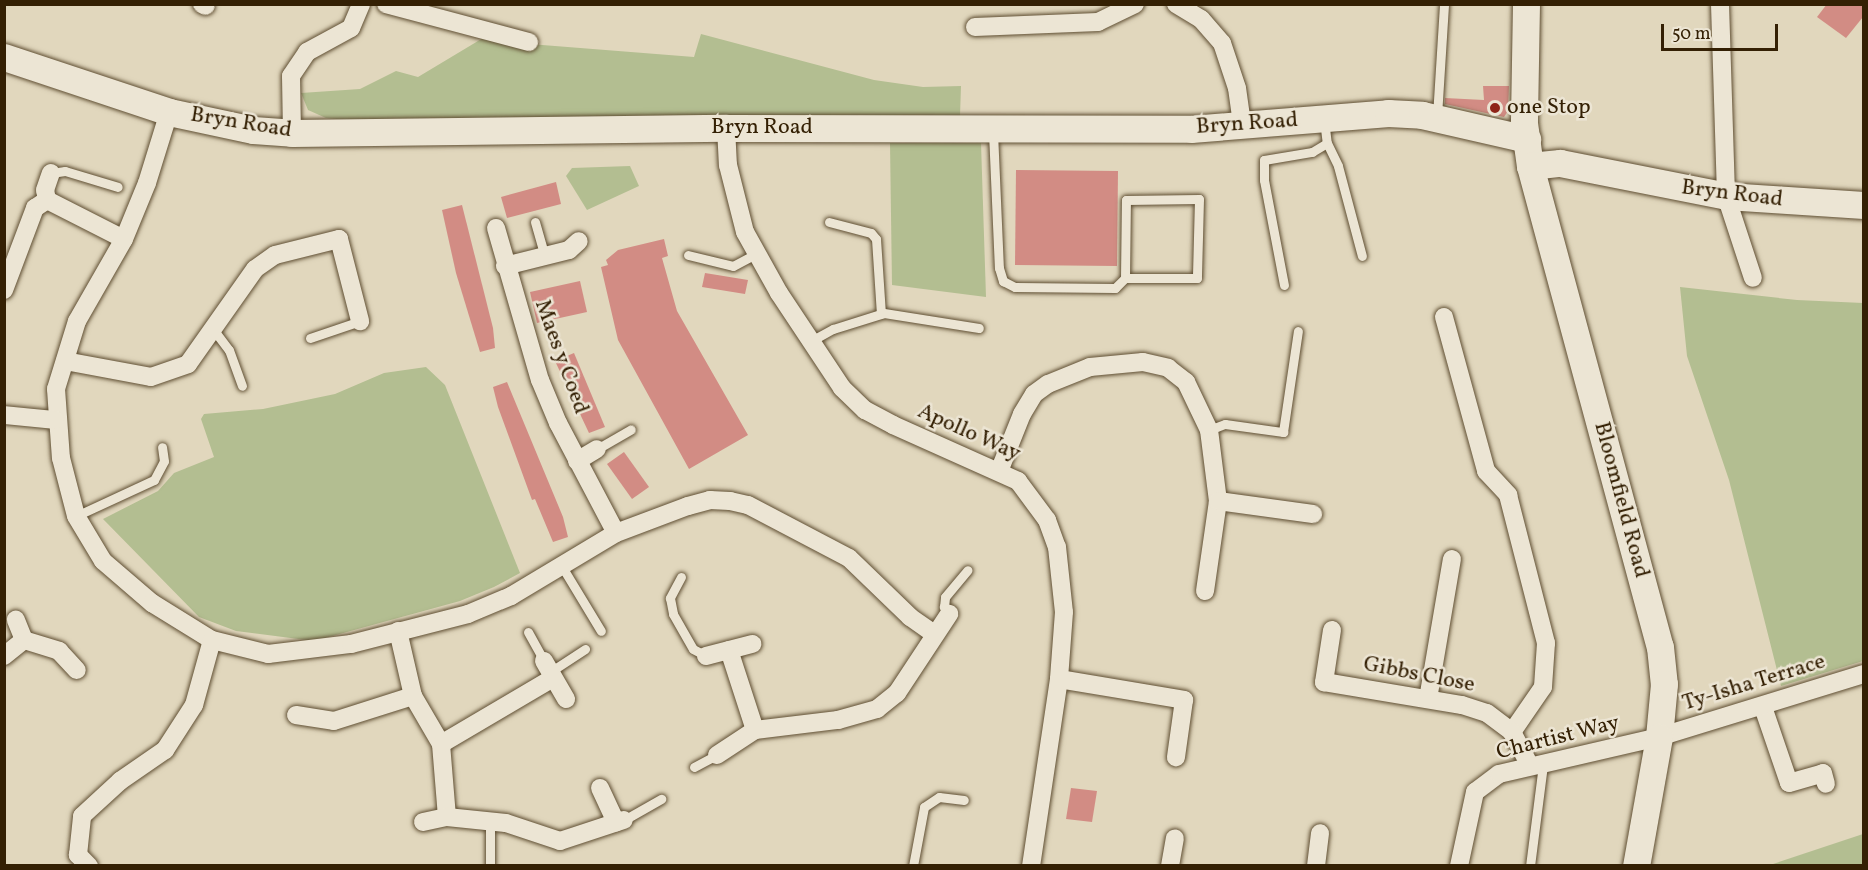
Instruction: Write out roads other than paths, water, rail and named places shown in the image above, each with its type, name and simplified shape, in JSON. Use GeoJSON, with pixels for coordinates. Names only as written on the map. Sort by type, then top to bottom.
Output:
{"type":"FeatureCollection","features":[{"type":"Feature","properties":{"kind":"street"},"geometry":{"type":"LineString","coordinates":[[292,133],[291,76],[307,52],[351,28],[361,4]]}},
{"type":"Feature","properties":{"kind":"street"},"geometry":{"type":"LineString","coordinates":[[386,4],[529,42]]}},
{"type":"Feature","properties":{"kind":"street"},"geometry":{"type":"LineString","coordinates":[[975,27],[1098,22],[1135,4]]}},
{"type":"Feature","properties":{"kind":"street"},"geometry":{"type":"LineString","coordinates":[[1176,4],[1205,12],[1222,43],[1237,88],[1242,125]]}},
{"type":"Feature","properties":{"kind":"street","name":"Bloomfield Road"},"geometry":{"type":"LineString","coordinates":[[1526,4],[1527,138],[1530,166],[1660,647],[1664,684],[1659,737],[1636,866]]}},
{"type":"Feature","properties":{"kind":"street"},"geometry":{"type":"LineString","coordinates":[[1720,4],[1726,196],[1753,278]]}},
{"type":"Feature","properties":{"kind":"street","name":"Bryn Road"},"geometry":{"type":"LineString","coordinates":[[4,57],[169,112],[253,130],[292,133],[1242,125],[1326,131],[1388,113],[1437,118],[1527,138]]}},
{"type":"Feature","properties":{"kind":"street"},"geometry":{"type":"LineString","coordinates":[[169,112],[124,239],[77,321],[56,389],[55,420],[76,516],[104,561],[152,603],[212,640],[268,654],[351,644],[468,614],[511,596],[616,533],[710,500],[748,505],[849,558],[910,617],[934,634]]}},
{"type":"Feature","properties":{"kind":"street","name":"Apollo Way"},"geometry":{"type":"LineString","coordinates":[[726,128],[728,165],[745,232],[756,254],[842,388],[865,410],[999,469],[1033,497],[1057,547],[1064,612],[1059,679],[1031,866]]}},
{"type":"Feature","properties":{"kind":"street","name":"Bryn Road"},"geometry":{"type":"LineString","coordinates":[[1530,166],[1560,163],[1726,196],[1863,205]]}},
{"type":"Feature","properties":{"kind":"street"},"geometry":{"type":"LineString","coordinates":[[47,200],[45,190],[51,173]]}},
{"type":"Feature","properties":{"kind":"street"},"geometry":{"type":"LineString","coordinates":[[47,200],[124,239]]}},
{"type":"Feature","properties":{"kind":"street"},"geometry":{"type":"LineString","coordinates":[[4,290],[34,208],[47,200]]}},
{"type":"Feature","properties":{"kind":"street","name":"Maes y Coed"},"geometry":{"type":"LineString","coordinates":[[496,228],[505,266],[540,380],[577,461],[616,533]]}},
{"type":"Feature","properties":{"kind":"street"},"geometry":{"type":"LineString","coordinates":[[65,361],[151,377],[188,364],[255,269],[275,255],[339,239],[360,321]]}},
{"type":"Feature","properties":{"kind":"street"},"geometry":{"type":"LineString","coordinates":[[505,266],[569,250],[579,241]]}},
{"type":"Feature","properties":{"kind":"street"},"geometry":{"type":"LineString","coordinates":[[1444,317],[1486,471],[1508,495],[1546,643],[1543,687],[1512,732]]}},
{"type":"Feature","properties":{"kind":"street"},"geometry":{"type":"LineString","coordinates":[[999,469],[1022,414],[1034,394],[1067,373],[1090,367],[1143,362],[1168,368],[1186,382],[1209,430],[1218,501],[1205,591]]}},
{"type":"Feature","properties":{"kind":"street"},"geometry":{"type":"LineString","coordinates":[[4,415],[55,420]]}},
{"type":"Feature","properties":{"kind":"street"},"geometry":{"type":"LineString","coordinates":[[577,461],[597,449]]}},
{"type":"Feature","properties":{"kind":"street"},"geometry":{"type":"LineString","coordinates":[[1218,501],[1313,514]]}},
{"type":"Feature","properties":{"kind":"street"},"geometry":{"type":"LineString","coordinates":[[1428,699],[1452,559]]}},
{"type":"Feature","properties":{"kind":"street"},"geometry":{"type":"LineString","coordinates":[[717,755],[755,730],[838,720],[878,709],[897,693],[949,614]]}},
{"type":"Feature","properties":{"kind":"street"},"geometry":{"type":"LineString","coordinates":[[16,620],[24,640]]}},
{"type":"Feature","properties":{"kind":"street","name":"Gibbs Close"},"geometry":{"type":"LineString","coordinates":[[1332,630],[1324,682],[1428,699],[1487,713],[1512,732],[1536,765]]}},
{"type":"Feature","properties":{"kind":"street"},"geometry":{"type":"LineString","coordinates":[[398,631],[413,696],[441,744],[447,817]]}},
{"type":"Feature","properties":{"kind":"street"},"geometry":{"type":"LineString","coordinates":[[4,656],[24,640]]}},
{"type":"Feature","properties":{"kind":"street"},"geometry":{"type":"LineString","coordinates":[[24,640],[59,651],[76,670]]}},
{"type":"Feature","properties":{"kind":"street"},"geometry":{"type":"LineString","coordinates":[[89,866],[78,855],[82,816],[120,781],[165,750],[194,705],[212,640]]}},
{"type":"Feature","properties":{"kind":"street"},"geometry":{"type":"LineString","coordinates":[[706,656],[752,644]]}},
{"type":"Feature","properties":{"kind":"street"},"geometry":{"type":"LineString","coordinates":[[729,651],[755,730]]}},
{"type":"Feature","properties":{"kind":"street"},"geometry":{"type":"LineString","coordinates":[[441,744],[549,670],[566,699]]}},
{"type":"Feature","properties":{"kind":"street","name":"Ty-Isha Terrace"},"geometry":{"type":"LineString","coordinates":[[1659,737],[1763,707],[1863,674]]}},
{"type":"Feature","properties":{"kind":"street"},"geometry":{"type":"LineString","coordinates":[[1059,679],[1184,700],[1176,757]]}},
{"type":"Feature","properties":{"kind":"street"},"geometry":{"type":"LineString","coordinates":[[296,715],[334,721],[413,696]]}},
{"type":"Feature","properties":{"kind":"street"},"geometry":{"type":"LineString","coordinates":[[1763,707],[1790,783],[1822,773],[1826,784]]}},
{"type":"Feature","properties":{"kind":"street","name":"Chartist Way"},"geometry":{"type":"LineString","coordinates":[[1459,866],[1475,792],[1499,774],[1659,737]]}},
{"type":"Feature","properties":{"kind":"street"},"geometry":{"type":"LineString","coordinates":[[423,822],[447,817],[490,822],[560,841],[620,822],[600,788]]}},
{"type":"Feature","properties":{"kind":"street"},"geometry":{"type":"LineString","coordinates":[[1316,866],[1320,833]]}},
{"type":"Feature","properties":{"kind":"street"},"geometry":{"type":"LineString","coordinates":[[1170,866],[1174,838]]}},
{"type":"Feature","properties":{"kind":"lane"},"geometry":{"type":"LineString","coordinates":[[1437,118],[1444,4]]}},
{"type":"Feature","properties":{"kind":"lane"},"geometry":{"type":"LineString","coordinates":[[993,128],[1002,281],[1019,288],[1115,288],[1125,278],[1126,200],[1199,199],[1197,278],[1125,278]]}},
{"type":"Feature","properties":{"kind":"lane"},"geometry":{"type":"LineString","coordinates":[[1326,131],[1338,166],[1362,256]]}},
{"type":"Feature","properties":{"kind":"lane"},"geometry":{"type":"LineString","coordinates":[[1284,285],[1264,180],[1264,160],[1312,152],[1326,131]]}},
{"type":"Feature","properties":{"kind":"lane"},"geometry":{"type":"LineString","coordinates":[[51,173],[65,171],[118,187]]}},
{"type":"Feature","properties":{"kind":"lane"},"geometry":{"type":"LineString","coordinates":[[535,222],[545,256]]}},
{"type":"Feature","properties":{"kind":"lane"},"geometry":{"type":"LineString","coordinates":[[829,222],[871,233],[876,239],[881,314]]}},
{"type":"Feature","properties":{"kind":"lane"},"geometry":{"type":"LineString","coordinates":[[688,255],[733,266],[756,254]]}},
{"type":"Feature","properties":{"kind":"lane"},"geometry":{"type":"LineString","coordinates":[[811,341],[833,329],[881,314],[905,314],[980,328]]}},
{"type":"Feature","properties":{"kind":"lane"},"geometry":{"type":"LineString","coordinates":[[310,338],[360,321]]}},
{"type":"Feature","properties":{"kind":"lane"},"geometry":{"type":"LineString","coordinates":[[213,329],[237,365],[242,386]]}},
{"type":"Feature","properties":{"kind":"lane"},"geometry":{"type":"LineString","coordinates":[[1209,430],[1225,424],[1283,432],[1298,330]]}},
{"type":"Feature","properties":{"kind":"lane"},"geometry":{"type":"LineString","coordinates":[[597,449],[631,429]]}},
{"type":"Feature","properties":{"kind":"lane"},"geometry":{"type":"LineString","coordinates":[[76,516],[154,480],[164,460],[162,447]]}},
{"type":"Feature","properties":{"kind":"lane"},"geometry":{"type":"LineString","coordinates":[[561,565],[601,631]]}},
{"type":"Feature","properties":{"kind":"lane"},"geometry":{"type":"LineString","coordinates":[[949,614],[944,607],[945,597],[968,570]]}},
{"type":"Feature","properties":{"kind":"lane"},"geometry":{"type":"LineString","coordinates":[[681,577],[670,598],[673,614],[693,649],[706,656]]}},
{"type":"Feature","properties":{"kind":"lane"},"geometry":{"type":"LineString","coordinates":[[528,632],[549,670],[585,650]]}},
{"type":"Feature","properties":{"kind":"lane"},"geometry":{"type":"LineString","coordinates":[[694,767],[717,755]]}},
{"type":"Feature","properties":{"kind":"lane"},"geometry":{"type":"LineString","coordinates":[[1530,866],[1536,765]]}},
{"type":"Feature","properties":{"kind":"lane"},"geometry":{"type":"LineString","coordinates":[[913,866],[924,807],[939,797],[964,800]]}},
{"type":"Feature","properties":{"kind":"lane"},"geometry":{"type":"LineString","coordinates":[[620,822],[661,799]]}},
{"type":"Feature","properties":{"kind":"lane"},"geometry":{"type":"LineString","coordinates":[[490,822],[490,866]]}},
{"type":"Feature","properties":{"kind":"place","name":"one Stop"},"geometry":{"type":"Point","coordinates":[1495,108]}}]}
